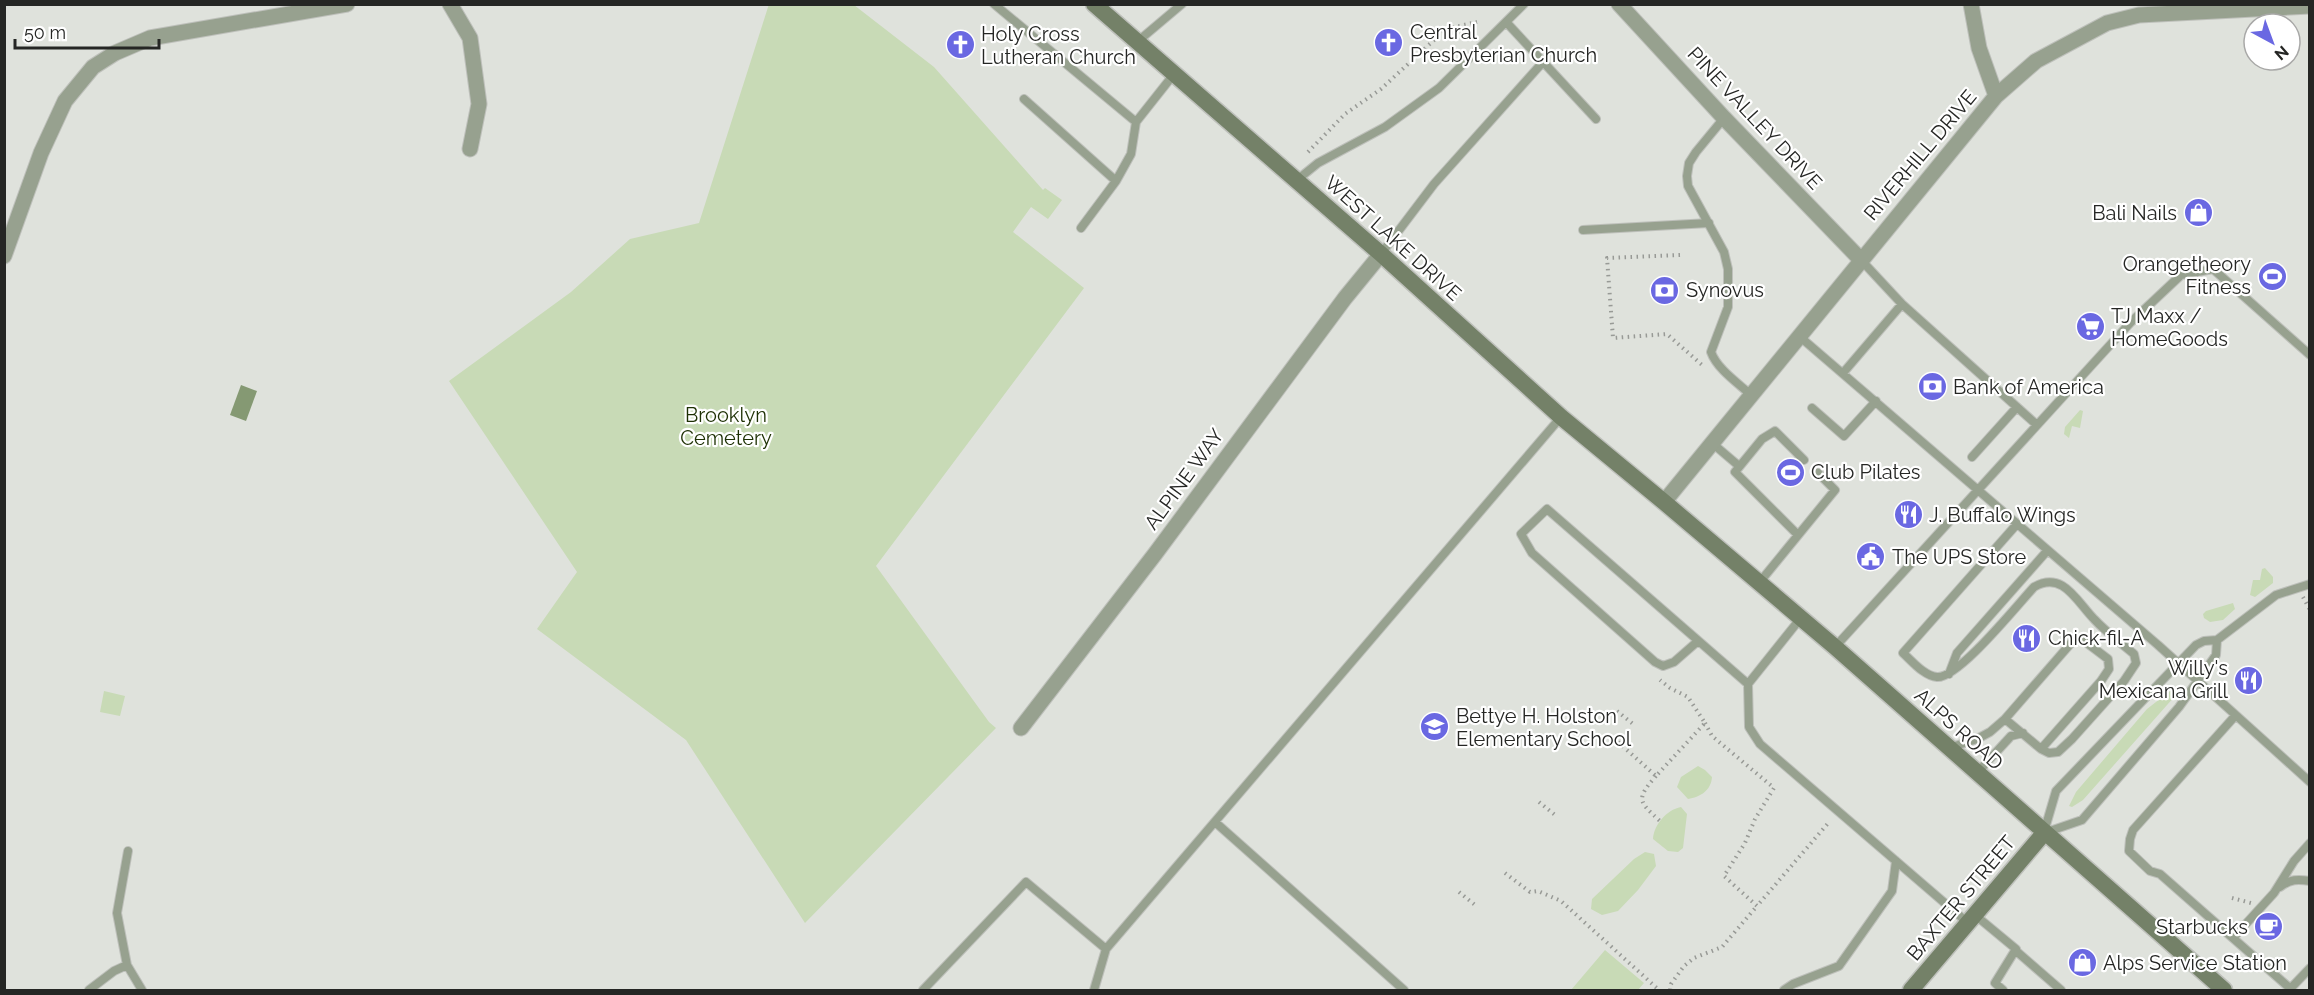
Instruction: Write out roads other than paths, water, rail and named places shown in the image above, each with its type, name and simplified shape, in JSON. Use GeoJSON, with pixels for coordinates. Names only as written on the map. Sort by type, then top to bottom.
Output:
{"type":"FeatureCollection","features":[{"type":"Feature","properties":{"kind":"main road","name":"WEST LAKE DRIVE"},"geometry":{"type":"LineString","coordinates":[[1094,4],[1381,254],[1560,417],[1664,502]]}},
{"type":"Feature","properties":{"kind":"main road","name":"ALPS ROAD"},"geometry":{"type":"LineString","coordinates":[[1664,502],[1835,647],[2224,990]]}},
{"type":"Feature","properties":{"kind":"main road","name":"BAXTER STREET"},"geometry":{"type":"LineString","coordinates":[[1914,989],[2044,833]]}},
{"type":"Feature","properties":{"kind":"street"},"geometry":{"type":"LineString","coordinates":[[4,256],[41,153],[65,101],[93,68],[115,53],[150,38],[347,4]]}},
{"type":"Feature","properties":{"kind":"street"},"geometry":{"type":"LineString","coordinates":[[450,4],[470,38],[479,104],[470,149]]}},
{"type":"Feature","properties":{"kind":"street","name":"PINE VALLEY DRIVE"},"geometry":{"type":"LineString","coordinates":[[1619,4],[1860,260]]}},
{"type":"Feature","properties":{"kind":"street"},"geometry":{"type":"LineString","coordinates":[[1971,4],[1980,48],[1996,96]]}},
{"type":"Feature","properties":{"kind":"street","name":"RIVERHILL DRIVE"},"geometry":{"type":"LineString","coordinates":[[1664,502],[1996,96],[2036,62],[2107,23],[2139,15],[2308,8]]}},
{"type":"Feature","properties":{"kind":"street","name":"ALPINE WAY"},"geometry":{"type":"LineString","coordinates":[[1021,728],[1155,554],[1345,298],[1381,254]]}},
{"type":"Feature","properties":{"kind":"lane"},"geometry":{"type":"LineString","coordinates":[[994,4],[1136,122]]}},
{"type":"Feature","properties":{"kind":"lane"},"geometry":{"type":"LineString","coordinates":[[1137,42],[1182,4]]}},
{"type":"Feature","properties":{"kind":"lane"},"geometry":{"type":"LineString","coordinates":[[1297,181],[1318,163],[1385,127],[1439,88],[1524,4]]}},
{"type":"Feature","properties":{"kind":"lane"},"geometry":{"type":"LineString","coordinates":[[1507,23],[1596,119]]}},
{"type":"Feature","properties":{"kind":"lane"},"geometry":{"type":"LineString","coordinates":[[1381,254],[1434,184],[1543,62]]}},
{"type":"Feature","properties":{"kind":"lane"},"geometry":{"type":"LineString","coordinates":[[1081,228],[1116,181],[1131,154],[1136,122],[1174,74]]}},
{"type":"Feature","properties":{"kind":"lane"},"geometry":{"type":"LineString","coordinates":[[1024,99],[1116,181]]}},
{"type":"Feature","properties":{"kind":"lane"},"geometry":{"type":"LineString","coordinates":[[1724,118],[1696,152],[1689,163],[1687,176],[1688,186],[1724,252],[1728,269],[1729,296],[1725,318],[1711,352],[1715,361],[1727,374],[1751,395]]}},
{"type":"Feature","properties":{"kind":"lane"},"geometry":{"type":"LineString","coordinates":[[1583,230],[1709,223]]}},
{"type":"Feature","properties":{"kind":"lane"},"geometry":{"type":"LineString","coordinates":[[1860,260],[1902,304],[2037,425]]}},
{"type":"Feature","properties":{"kind":"lane"},"geometry":{"type":"LineString","coordinates":[[1835,647],[2131,322],[2181,275],[2213,269],[2310,355]]}},
{"type":"Feature","properties":{"kind":"lane"},"geometry":{"type":"LineString","coordinates":[[1843,373],[1902,304]]}},
{"type":"Feature","properties":{"kind":"lane"},"geometry":{"type":"LineString","coordinates":[[1799,336],[2178,664],[2310,782]]}},
{"type":"Feature","properties":{"kind":"lane"},"geometry":{"type":"LineString","coordinates":[[1812,408],[1844,436],[1876,401]]}},
{"type":"Feature","properties":{"kind":"lane"},"geometry":{"type":"LineString","coordinates":[[1972,457],[2017,407]]}},
{"type":"Feature","properties":{"kind":"lane"},"geometry":{"type":"LineString","coordinates":[[1094,990],[1106,949],[1560,417]]}},
{"type":"Feature","properties":{"kind":"lane"},"geometry":{"type":"LineString","coordinates":[[1798,535],[1735,472],[1762,439],[1774,431],[1804,460]]}},
{"type":"Feature","properties":{"kind":"lane"},"geometry":{"type":"LineString","coordinates":[[1712,443],[1739,466]]}},
{"type":"Feature","properties":{"kind":"lane"},"geometry":{"type":"LineString","coordinates":[[1759,584],[1835,490],[1818,473]]}},
{"type":"Feature","properties":{"kind":"lane"},"geometry":{"type":"LineString","coordinates":[[1698,641],[1674,662],[1663,666],[1655,662],[1532,552],[1521,534],[1546,509],[1748,684]]}},
{"type":"Feature","properties":{"kind":"lane"},"geometry":{"type":"LineString","coordinates":[[2005,718],[2041,748],[2049,753],[2058,752],[2124,681],[2136,663],[2134,654],[2092,618],[2078,598],[2059,583],[2041,582],[2034,586],[1965,663],[1949,675],[1937,678],[1926,673],[1903,653],[2016,524]]}},
{"type":"Feature","properties":{"kind":"lane"},"geometry":{"type":"LineString","coordinates":[[1949,675],[1957,653],[2047,551]]}},
{"type":"Feature","properties":{"kind":"lane"},"geometry":{"type":"LineString","coordinates":[[2044,833],[2056,791],[2178,664],[2204,640],[2217,640],[2276,595],[2310,584]]}},
{"type":"Feature","properties":{"kind":"lane"},"geometry":{"type":"LineString","coordinates":[[1800,619],[1748,684],[1749,727],[1760,744],[1896,861],[2015,950],[2061,990]]}},
{"type":"Feature","properties":{"kind":"lane"},"geometry":{"type":"LineString","coordinates":[[1949,748],[1990,732],[2072,642],[2083,640],[2108,659],[2109,669],[2041,748]]}},
{"type":"Feature","properties":{"kind":"lane"},"geometry":{"type":"LineString","coordinates":[[2044,833],[2082,820],[2197,683],[2216,655],[2217,640]]}},
{"type":"Feature","properties":{"kind":"lane"},"geometry":{"type":"LineString","coordinates":[[2235,716],[2133,830],[2129,851],[2150,871],[2160,874],[2291,990],[2310,968]]}},
{"type":"Feature","properties":{"kind":"lane"},"geometry":{"type":"LineString","coordinates":[[1977,773],[2006,740],[2023,733]]}},
{"type":"Feature","properties":{"kind":"lane"},"geometry":{"type":"LineString","coordinates":[[1215,822],[1404,990]]}},
{"type":"Feature","properties":{"kind":"lane"},"geometry":{"type":"LineString","coordinates":[[2274,893],[2294,861],[2310,843]]}},
{"type":"Feature","properties":{"kind":"lane"},"geometry":{"type":"LineString","coordinates":[[128,851],[117,913],[127,965],[142,990]]}},
{"type":"Feature","properties":{"kind":"lane"},"geometry":{"type":"LineString","coordinates":[[1784,990],[1792,984],[1839,966],[1892,891],[1896,861]]}},
{"type":"Feature","properties":{"kind":"lane"},"geometry":{"type":"LineString","coordinates":[[2233,938],[2286,882],[2299,879],[2310,881]]}},
{"type":"Feature","properties":{"kind":"lane"},"geometry":{"type":"LineString","coordinates":[[923,990],[1026,882],[1106,949]]}},
{"type":"Feature","properties":{"kind":"lane"},"geometry":{"type":"LineString","coordinates":[[1988,990],[1995,983],[2015,950]]}},
{"type":"Feature","properties":{"kind":"lane"},"geometry":{"type":"LineString","coordinates":[[89,990],[114,971],[127,965]]}},
{"type":"Feature","properties":{"kind":"lane"},"geometry":{"type":"LineString","coordinates":[[1995,983],[2003,990]]}},
{"type":"Feature","properties":{"kind":"place","name":"Central Presbyterian Church"},"geometry":{"type":"Point","coordinates":[1389,43]}},
{"type":"Feature","properties":{"kind":"place","name":"Holy Cross Lutheran Church"},"geometry":{"type":"Point","coordinates":[960,45]}},
{"type":"Feature","properties":{"kind":"place","name":"Bali Nails"},"geometry":{"type":"Point","coordinates":[2198,213]}},
{"type":"Feature","properties":{"kind":"place","name":"Orangetheory Fitness"},"geometry":{"type":"Point","coordinates":[2272,276]}},
{"type":"Feature","properties":{"kind":"place","name":"Synovus"},"geometry":{"type":"Point","coordinates":[1665,290]}},
{"type":"Feature","properties":{"kind":"place","name":"TJ Maxx / HomeGoods"},"geometry":{"type":"Point","coordinates":[2090,327]}},
{"type":"Feature","properties":{"kind":"place","name":"Bank of America"},"geometry":{"type":"Point","coordinates":[1932,387]}},
{"type":"Feature","properties":{"kind":"place","name":"Club Pilates"},"geometry":{"type":"Point","coordinates":[1790,472]}},
{"type":"Feature","properties":{"kind":"place","name":"J. Buffalo Wings"},"geometry":{"type":"Point","coordinates":[1908,515]}},
{"type":"Feature","properties":{"kind":"place","name":"The UPS Store"},"geometry":{"type":"Point","coordinates":[1871,557]}},
{"type":"Feature","properties":{"kind":"place","name":"Chick-fil-A"},"geometry":{"type":"Point","coordinates":[2027,638]}},
{"type":"Feature","properties":{"kind":"place","name":"Willy's Mexicana Grill"},"geometry":{"type":"Point","coordinates":[2249,680]}},
{"type":"Feature","properties":{"kind":"place","name":"Bettye H. Holston Elementary School"},"geometry":{"type":"Point","coordinates":[1435,727]}},
{"type":"Feature","properties":{"kind":"place","name":"Starbucks"},"geometry":{"type":"Point","coordinates":[2269,927]}},
{"type":"Feature","properties":{"kind":"place","name":"Alps Service Station"},"geometry":{"type":"Point","coordinates":[2082,963]}},
{"type":"Feature","properties":{"kind":"park label","name":"Brooklyn Cemetery"},"geometry":{"type":"Point","coordinates":[726,426]}}]}
